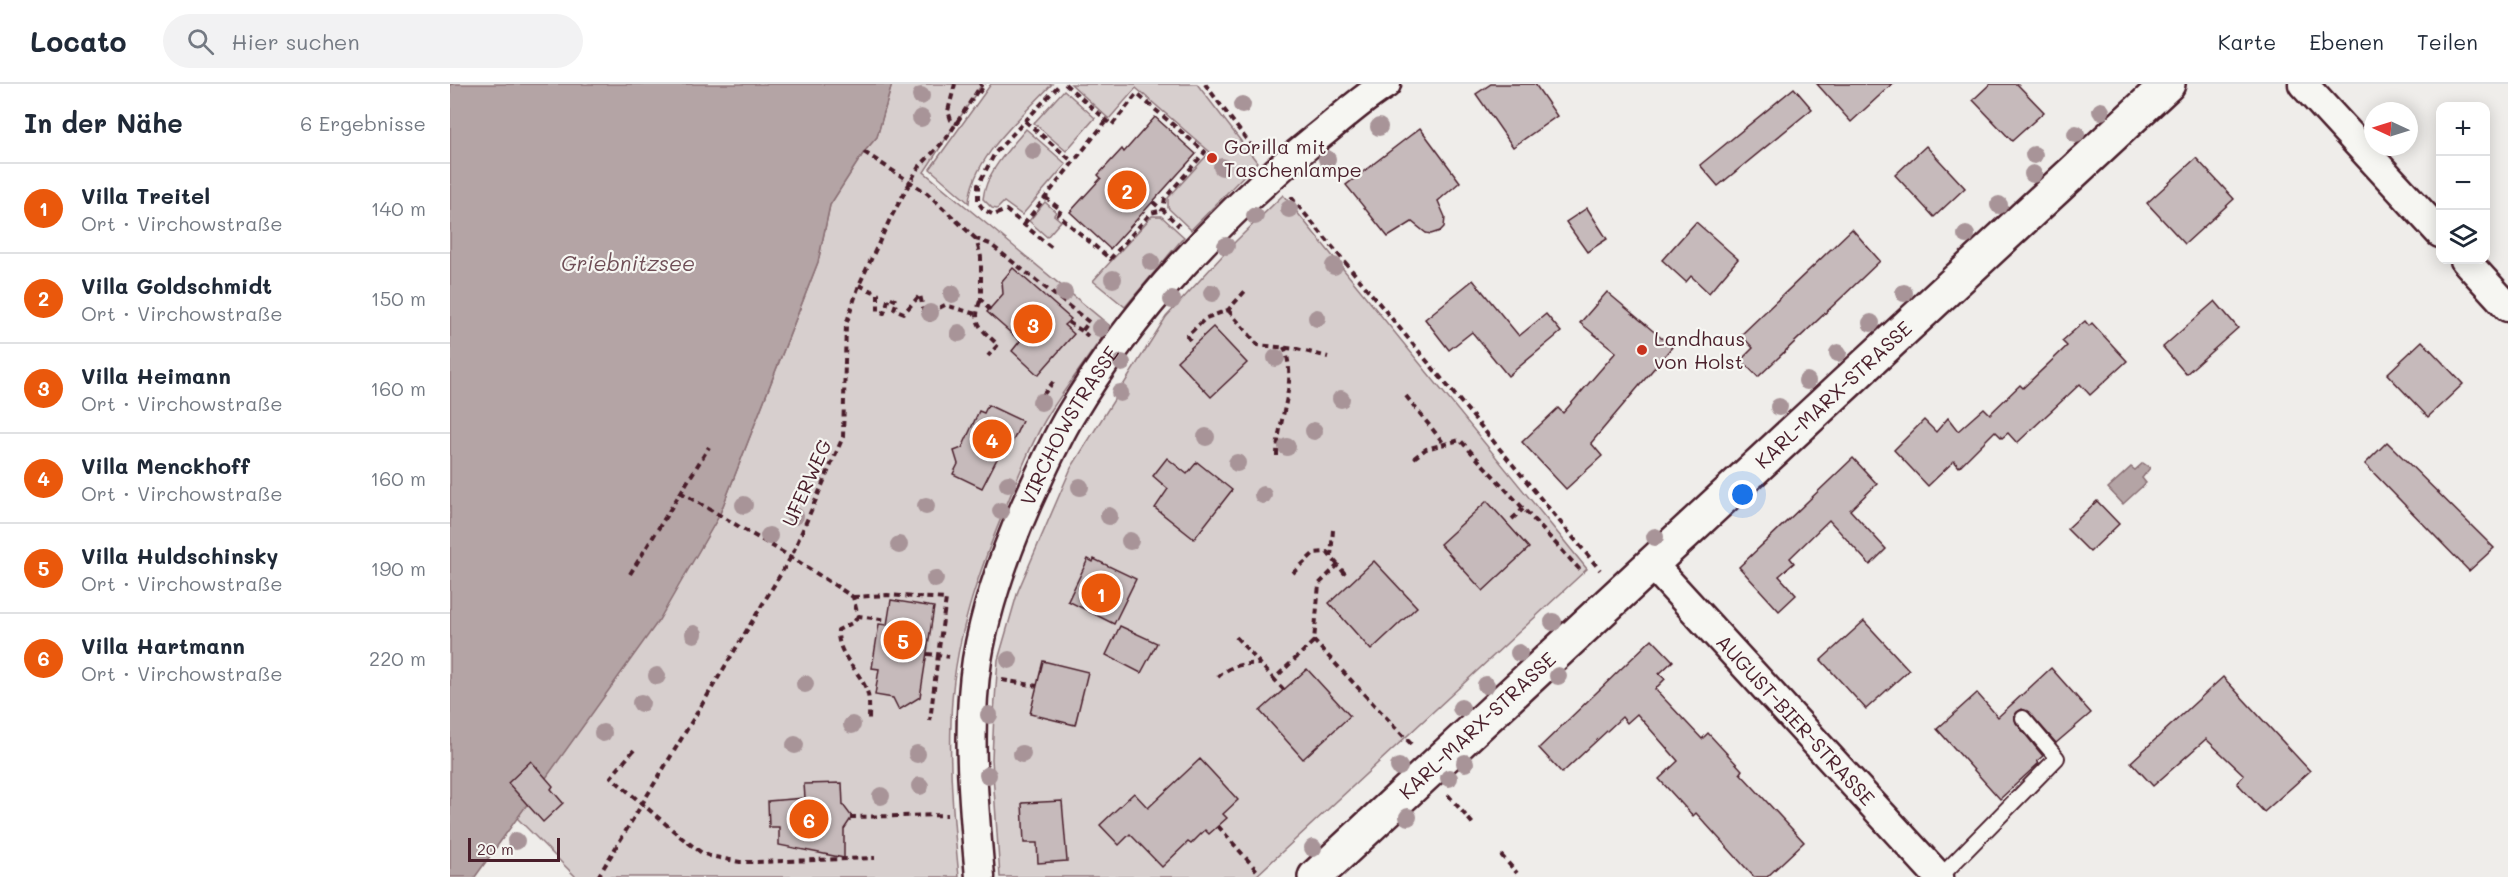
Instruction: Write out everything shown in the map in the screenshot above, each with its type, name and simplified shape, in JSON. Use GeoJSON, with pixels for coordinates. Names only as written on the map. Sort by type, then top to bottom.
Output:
{"type":"FeatureCollection","features":[{"type":"Feature","properties":{"kind":"street","name":"VIRCHOWSTRASSE"},"geometry":{"type":"LineString","coordinates":[[981,877],[975,814],[972,722],[975,675],[984,625],[1008,544],[1057,440],[1112,352],[1175,274],[1272,174],[1386,84]]}},
{"type":"Feature","properties":{"kind":"street","name":"KARL-MARX-STRASSE"},"geometry":{"type":"LineString","coordinates":[[1315,877],[2168,84]]}},
{"type":"Feature","properties":{"kind":"street"},"geometry":{"type":"LineString","coordinates":[[2303,84],[2436,229]]}},
{"type":"Feature","properties":{"kind":"street"},"geometry":{"type":"LineString","coordinates":[[2469,264],[2508,307]]}},
{"type":"Feature","properties":{"kind":"street","name":"AUGUST-BIER-STRASSE"},"geometry":{"type":"LineString","coordinates":[[1652,564],[1940,877]]}},
{"type":"Feature","properties":{"kind":"lane"},"geometry":{"type":"LineString","coordinates":[[1940,877],[2057,758],[2023,718]]}},
{"type":"Feature","properties":{"kind":"path"},"geometry":{"type":"LineString","coordinates":[[955,84],[948,111],[951,120],[957,123]]}},
{"type":"Feature","properties":{"kind":"path","name":"UFERWEG"},"geometry":{"type":"LineString","coordinates":[[598,877],[791,557],[843,437],[846,325],[859,285],[890,219],[918,168],[946,140],[984,84]]}},
{"type":"Feature","properties":{"kind":"path"},"geometry":{"type":"LineString","coordinates":[[1051,247],[1006,210],[994,215],[984,210],[978,202],[978,185],[995,153],[1063,84],[1112,125],[1137,94],[1205,152],[1165,198],[1163,210]]}},
{"type":"Feature","properties":{"kind":"path"},"geometry":{"type":"LineString","coordinates":[[1205,84],[1272,174],[1619,594]]}},
{"type":"Feature","properties":{"kind":"path"},"geometry":{"type":"LineString","coordinates":[[1024,224],[1107,120]]}},
{"type":"Feature","properties":{"kind":"path"},"geometry":{"type":"LineString","coordinates":[[1025,121],[1073,162]]}},
{"type":"Feature","properties":{"kind":"path"},"geometry":{"type":"LineString","coordinates":[[864,152],[927,193],[976,239],[990,244],[1089,322],[1082,331]]}},
{"type":"Feature","properties":{"kind":"path"},"geometry":{"type":"LineString","coordinates":[[1045,197],[1061,210],[1058,215],[1110,259],[1151,213],[1163,210]]}},
{"type":"Feature","properties":{"kind":"path"},"geometry":{"type":"LineString","coordinates":[[1153,202],[1187,233]]}},
{"type":"Feature","properties":{"kind":"path"},"geometry":{"type":"LineString","coordinates":[[976,239],[981,257],[981,300],[976,322],[998,345],[988,356]]}},
{"type":"Feature","properties":{"kind":"path"},"geometry":{"type":"LineString","coordinates":[[859,285],[878,294],[878,311],[884,313],[889,297],[897,301],[894,309],[904,313],[920,295],[925,317],[930,320],[945,304],[976,314]]}},
{"type":"Feature","properties":{"kind":"path"},"geometry":{"type":"LineString","coordinates":[[1190,339],[1187,336],[1206,318],[1228,310],[1247,290]]}},
{"type":"Feature","properties":{"kind":"path"},"geometry":{"type":"LineString","coordinates":[[981,300],[990,310]]}},
{"type":"Feature","properties":{"kind":"path"},"geometry":{"type":"LineString","coordinates":[[1228,310],[1258,345],[1284,347],[1328,357]]}},
{"type":"Feature","properties":{"kind":"path"},"geometry":{"type":"LineString","coordinates":[[1068,322],[1089,337],[1083,345]]}},
{"type":"Feature","properties":{"kind":"path"},"geometry":{"type":"LineString","coordinates":[[1276,456],[1290,378],[1289,360],[1284,347]]}},
{"type":"Feature","properties":{"kind":"path"},"geometry":{"type":"LineString","coordinates":[[1043,395],[1056,378]]}},
{"type":"Feature","properties":{"kind":"path"},"geometry":{"type":"LineString","coordinates":[[1407,396],[1444,445]]}},
{"type":"Feature","properties":{"kind":"path"},"geometry":{"type":"LineString","coordinates":[[1414,458],[1426,449],[1460,440],[1582,573]]}},
{"type":"Feature","properties":{"kind":"path"},"geometry":{"type":"LineString","coordinates":[[630,574],[709,447]]}},
{"type":"Feature","properties":{"kind":"path"},"geometry":{"type":"LineString","coordinates":[[680,492],[791,557],[853,597],[887,595],[946,599],[930,721]]}},
{"type":"Feature","properties":{"kind":"path"},"geometry":{"type":"LineString","coordinates":[[1512,519],[1523,509]]}},
{"type":"Feature","properties":{"kind":"path"},"geometry":{"type":"LineString","coordinates":[[1331,556],[1333,530]]}},
{"type":"Feature","properties":{"kind":"path"},"geometry":{"type":"LineString","coordinates":[[1293,573],[1314,553],[1327,552],[1346,574]]}},
{"type":"Feature","properties":{"kind":"path"},"geometry":{"type":"LineString","coordinates":[[1274,680],[1314,641],[1319,584],[1338,565]]}},
{"type":"Feature","properties":{"kind":"path"},"geometry":{"type":"LineString","coordinates":[[853,597],[858,616],[854,622],[838,630],[839,647],[866,689],[869,699],[869,720]]}},
{"type":"Feature","properties":{"kind":"path"},"geometry":{"type":"LineString","coordinates":[[858,616],[888,620]]}},
{"type":"Feature","properties":{"kind":"path"},"geometry":{"type":"LineString","coordinates":[[1236,637],[1284,690]]}},
{"type":"Feature","properties":{"kind":"path"},"geometry":{"type":"LineString","coordinates":[[1314,641],[1405,737]]}},
{"type":"Feature","properties":{"kind":"path"},"geometry":{"type":"LineString","coordinates":[[927,654],[957,658]]}},
{"type":"Feature","properties":{"kind":"path"},"geometry":{"type":"LineString","coordinates":[[1218,677],[1225,670],[1236,666],[1260,664]]}},
{"type":"Feature","properties":{"kind":"path"},"geometry":{"type":"LineString","coordinates":[[997,679],[1037,686]]}},
{"type":"Feature","properties":{"kind":"path"},"geometry":{"type":"LineString","coordinates":[[634,750],[611,777],[702,853],[740,862],[875,858]]}},
{"type":"Feature","properties":{"kind":"path"},"geometry":{"type":"LineString","coordinates":[[1452,800],[1473,824]]}},
{"type":"Feature","properties":{"kind":"path"},"geometry":{"type":"LineString","coordinates":[[850,817],[953,815]]}},
{"type":"Feature","properties":{"kind":"path"},"geometry":{"type":"LineString","coordinates":[[1218,826],[1259,873]]}},
{"type":"Feature","properties":{"kind":"path"},"geometry":{"type":"LineString","coordinates":[[1501,855],[1517,873]]}},
{"type":"Feature","properties":{"kind":"shaded area"},"geometry":{"type":"Polygon","coordinates":[[[892,84],[982,84],[924,172],[1110,326],[1057,401],[1038,433],[998,526],[969,608],[956,664],[951,722],[951,780],[959,877],[576,877],[517,818],[658,620],[719,516],[818,262],[830,205],[864,152],[877,137],[892,84]]]}},
{"type":"Feature","properties":{"kind":"shaded area"},"geometry":{"type":"Polygon","coordinates":[[[991,84],[1052,84],[1013,124],[989,154],[972,186],[969,203],[930,169],[991,84]]]}},
{"type":"Feature","properties":{"kind":"shaded area"},"geometry":{"type":"Polygon","coordinates":[[[1071,84],[1197,84],[1257,162],[1191,230],[1168,208],[1168,198],[1210,152],[1136,88],[1109,119],[1071,84]]]}},
{"type":"Feature","properties":{"kind":"shaded area"},"geometry":{"type":"Polygon","coordinates":[[[1064,90],[1095,118],[1066,151],[1034,123],[1064,90]]]}},
{"type":"Feature","properties":{"kind":"shaded area"},"geometry":{"type":"Polygon","coordinates":[[[1026,129],[1066,164],[1022,215],[1004,202],[997,209],[992,208],[983,199],[993,170],[1026,129]]]}},
{"type":"Feature","properties":{"kind":"shaded area"},"geometry":{"type":"Polygon","coordinates":[[[1283,195],[1587,569],[1255,877],[1000,877],[992,759],[994,713],[998,660],[1018,591],[1071,468],[1166,317],[1235,242],[1283,195]]]}},
{"type":"Feature","properties":{"kind":"shaded area"},"geometry":{"type":"Polygon","coordinates":[[[1045,202],[1056,212],[1054,215],[1061,221],[1047,237],[1029,221],[1045,202]]]}},
{"type":"Feature","properties":{"kind":"shaded area"},"geometry":{"type":"Polygon","coordinates":[[[1152,216],[1161,216],[1184,237],[1125,307],[1093,281],[1152,216]]]}},
{"type":"Feature","properties":{"kind":"water","name":"Griebnitzsee"},"geometry":{"type":"Polygon","coordinates":[[[450,84],[892,84],[877,137],[864,152],[830,205],[818,262],[719,516],[659,620],[475,877],[450,877],[450,84]]]}},
{"type":"Feature","properties":{"kind":"water"},"geometry":{"type":"Polygon","coordinates":[[[2143,463],[2150,468],[2142,478],[2146,483],[2123,504],[2108,488],[2131,467],[2135,470],[2143,463]]]}},
{"type":"Feature","properties":{"kind":"building"},"geometry":{"type":"Polygon","coordinates":[[[1491,84],[1535,84],[1557,116],[1513,147],[1476,94],[1491,84]]]}},
{"type":"Feature","properties":{"kind":"building"},"geometry":{"type":"Polygon","coordinates":[[[1817,84],[1892,84],[1851,122],[1817,84]]]}},
{"type":"Feature","properties":{"kind":"building"},"geometry":{"type":"Polygon","coordinates":[[[1990,84],[2017,84],[2044,112],[2012,141],[1973,100],[1990,84]]]}},
{"type":"Feature","properties":{"kind":"building"},"geometry":{"type":"Polygon","coordinates":[[[1794,88],[1812,109],[1718,186],[1700,165],[1794,88]]]}},
{"type":"Feature","properties":{"kind":"building"},"geometry":{"type":"Polygon","coordinates":[[[1155,117],[1196,154],[1110,249],[1070,212],[1101,178],[1098,175],[1122,149],[1124,152],[1155,117]]]}},
{"type":"Feature","properties":{"kind":"building"},"geometry":{"type":"Polygon","coordinates":[[[1420,128],[1460,182],[1438,201],[1445,217],[1444,227],[1440,231],[1426,233],[1412,222],[1388,237],[1346,185],[1420,128]]]}},
{"type":"Feature","properties":{"kind":"building"},"geometry":{"type":"Polygon","coordinates":[[[1926,146],[1965,188],[1934,217],[1895,175],[1926,146]]]}},
{"type":"Feature","properties":{"kind":"building"},"geometry":{"type":"Polygon","coordinates":[[[2196,158],[2234,199],[2185,244],[2147,203],[2196,158]]]}},
{"type":"Feature","properties":{"kind":"building"},"geometry":{"type":"Polygon","coordinates":[[[1587,208],[1607,239],[1587,252],[1566,222],[1587,208]]]}},
{"type":"Feature","properties":{"kind":"building"},"geometry":{"type":"Polygon","coordinates":[[[1696,222],[1738,259],[1709,293],[1691,276],[1686,282],[1662,260],[1696,222]]]}},
{"type":"Feature","properties":{"kind":"building"},"geometry":{"type":"Polygon","coordinates":[[[1852,229],[1880,261],[1758,377],[1741,360],[1753,348],[1741,335],[1852,229]]]}},
{"type":"Feature","properties":{"kind":"building"},"geometry":{"type":"Polygon","coordinates":[[[1013,268],[1071,319],[1064,325],[1074,334],[1038,375],[1012,351],[1020,341],[987,312],[1003,294],[1002,281],[1013,268]]]}},
{"type":"Feature","properties":{"kind":"building"},"geometry":{"type":"Polygon","coordinates":[[[1473,280],[1519,336],[1546,314],[1561,332],[1508,376],[1472,332],[1449,350],[1425,319],[1473,280]]]}},
{"type":"Feature","properties":{"kind":"building"},"geometry":{"type":"Polygon","coordinates":[[[1607,292],[1672,347],[1591,443],[1602,456],[1566,489],[1522,442],[1558,408],[1563,413],[1616,352],[1580,323],[1607,292]]]}},
{"type":"Feature","properties":{"kind":"building"},"geometry":{"type":"Polygon","coordinates":[[[2215,301],[2238,328],[2186,374],[2163,347],[2215,301]]]}},
{"type":"Feature","properties":{"kind":"building"},"geometry":{"type":"Polygon","coordinates":[[[2085,321],[2089,326],[2092,323],[2127,361],[2090,395],[2080,384],[2017,443],[2008,433],[2002,438],[1995,431],[1959,467],[1954,461],[1928,486],[1894,450],[1924,420],[1936,432],[1948,418],[1958,431],[1984,408],[1990,414],[2020,385],[2023,388],[2067,346],[2062,341],[2085,321]]]}},
{"type":"Feature","properties":{"kind":"building"},"geometry":{"type":"Polygon","coordinates":[[[1213,327],[1247,363],[1211,397],[1177,361],[1213,327]]]}},
{"type":"Feature","properties":{"kind":"building"},"geometry":{"type":"Polygon","coordinates":[[[2422,341],[2463,384],[2428,417],[2387,374],[2422,341]]]}},
{"type":"Feature","properties":{"kind":"building"},"geometry":{"type":"Polygon","coordinates":[[[988,405],[1022,421],[1007,454],[1001,451],[982,488],[953,474],[958,464],[954,451],[962,448],[979,411],[984,413],[988,405]]]}},
{"type":"Feature","properties":{"kind":"building"},"geometry":{"type":"Polygon","coordinates":[[[2387,442],[2494,548],[2469,571],[2365,464],[2387,442]]]}},
{"type":"Feature","properties":{"kind":"building"},"geometry":{"type":"Polygon","coordinates":[[[1167,458],[1187,474],[1197,462],[1232,490],[1194,539],[1155,508],[1168,489],[1153,476],[1167,458]]]}},
{"type":"Feature","properties":{"kind":"building"},"geometry":{"type":"Polygon","coordinates":[[[1853,458],[1877,484],[1850,510],[1886,549],[1870,565],[1829,520],[1790,558],[1794,563],[1779,576],[1796,595],[1779,611],[1739,567],[1853,458]]]}},
{"type":"Feature","properties":{"kind":"building"},"geometry":{"type":"Polygon","coordinates":[[[1487,501],[1529,548],[1483,591],[1440,544],[1487,501]]]}},
{"type":"Feature","properties":{"kind":"building"},"geometry":{"type":"Polygon","coordinates":[[[2097,501],[2119,524],[2090,552],[2067,529],[2097,501]]]}},
{"type":"Feature","properties":{"kind":"building"},"geometry":{"type":"Polygon","coordinates":[[[1088,559],[1093,562],[1094,559],[1136,579],[1114,624],[1068,601],[1088,559]]]}},
{"type":"Feature","properties":{"kind":"building"},"geometry":{"type":"Polygon","coordinates":[[[1374,561],[1417,607],[1371,650],[1329,603],[1374,561]]]}},
{"type":"Feature","properties":{"kind":"building"},"geometry":{"type":"Polygon","coordinates":[[[891,600],[934,607],[920,697],[899,710],[893,698],[875,695],[879,669],[872,668],[879,624],[887,625],[891,600]]]}},
{"type":"Feature","properties":{"kind":"building"},"geometry":{"type":"Polygon","coordinates":[[[1864,621],[1909,670],[1866,709],[1821,660],[1864,621]]]}},
{"type":"Feature","properties":{"kind":"building"},"geometry":{"type":"Polygon","coordinates":[[[1120,626],[1157,643],[1141,673],[1106,655],[1120,626]]]}},
{"type":"Feature","properties":{"kind":"building"},"geometry":{"type":"Polygon","coordinates":[[[1652,639],[1673,661],[1659,674],[1665,679],[1655,689],[1702,739],[1708,733],[1742,770],[1740,773],[1804,842],[1767,877],[1754,877],[1696,813],[1693,816],[1659,779],[1678,761],[1637,714],[1627,723],[1622,717],[1562,773],[1539,748],[1652,639]]]}},
{"type":"Feature","properties":{"kind":"building"},"geometry":{"type":"Polygon","coordinates":[[[1043,661],[1088,672],[1075,725],[1030,714],[1043,661]]]}},
{"type":"Feature","properties":{"kind":"building"},"geometry":{"type":"Polygon","coordinates":[[[2051,668],[2091,713],[2056,743],[2029,712],[2022,709],[2017,712],[2014,716],[2016,723],[2043,756],[2037,761],[2039,763],[2000,799],[1937,729],[1977,693],[1998,717],[2051,668]]]}},
{"type":"Feature","properties":{"kind":"building"},"geometry":{"type":"Polygon","coordinates":[[[1307,669],[1350,716],[1303,759],[1260,711],[1307,669]]]}},
{"type":"Feature","properties":{"kind":"building"},"geometry":{"type":"Polygon","coordinates":[[[2223,677],[2310,771],[2264,812],[2237,783],[2244,775],[2206,739],[2153,786],[2131,762],[2223,677]]]}},
{"type":"Feature","properties":{"kind":"building"},"geometry":{"type":"Polygon","coordinates":[[[1200,759],[1238,800],[1223,814],[1227,818],[1209,834],[1205,830],[1191,844],[1188,842],[1162,867],[1130,834],[1119,845],[1100,825],[1134,793],[1148,808],[1200,759]]]}},
{"type":"Feature","properties":{"kind":"building"},"geometry":{"type":"Polygon","coordinates":[[[531,761],[553,786],[551,789],[563,803],[543,822],[508,783],[531,761]]]}},
{"type":"Feature","properties":{"kind":"building"},"geometry":{"type":"Polygon","coordinates":[[[842,783],[843,805],[852,817],[844,829],[844,858],[779,845],[779,827],[769,827],[768,801],[805,798],[804,784],[842,783]]]}},
{"type":"Feature","properties":{"kind":"building"},"geometry":{"type":"Polygon","coordinates":[[[1062,801],[1067,861],[1038,863],[1037,843],[1024,843],[1022,803],[1062,801]]]}},
{"type":"Feature","properties":{"kind":"place","name":"Gorilla mit Taschenlampe"},"geometry":{"type":"Point","coordinates":[1212,158]}},
{"type":"Feature","properties":{"kind":"place","name":"Villa Goldschmidt"},"geometry":{"type":"Point","coordinates":[1127,190]}},
{"type":"Feature","properties":{"kind":"place","name":"Villa Heimann"},"geometry":{"type":"Point","coordinates":[1033,324]}},
{"type":"Feature","properties":{"kind":"place","name":"Landhaus von Holst"},"geometry":{"type":"Point","coordinates":[1642,350]}},
{"type":"Feature","properties":{"kind":"place","name":"Villa Menckhoff"},"geometry":{"type":"Point","coordinates":[992,439]}},
{"type":"Feature","properties":{"kind":"place","name":"Villa Treitel"},"geometry":{"type":"Point","coordinates":[1101,593]}},
{"type":"Feature","properties":{"kind":"place","name":"Villa Huldschinsky"},"geometry":{"type":"Point","coordinates":[903,640]}},
{"type":"Feature","properties":{"kind":"place","name":"Villa Hartmann"},"geometry":{"type":"Point","coordinates":[809,819]}}]}
